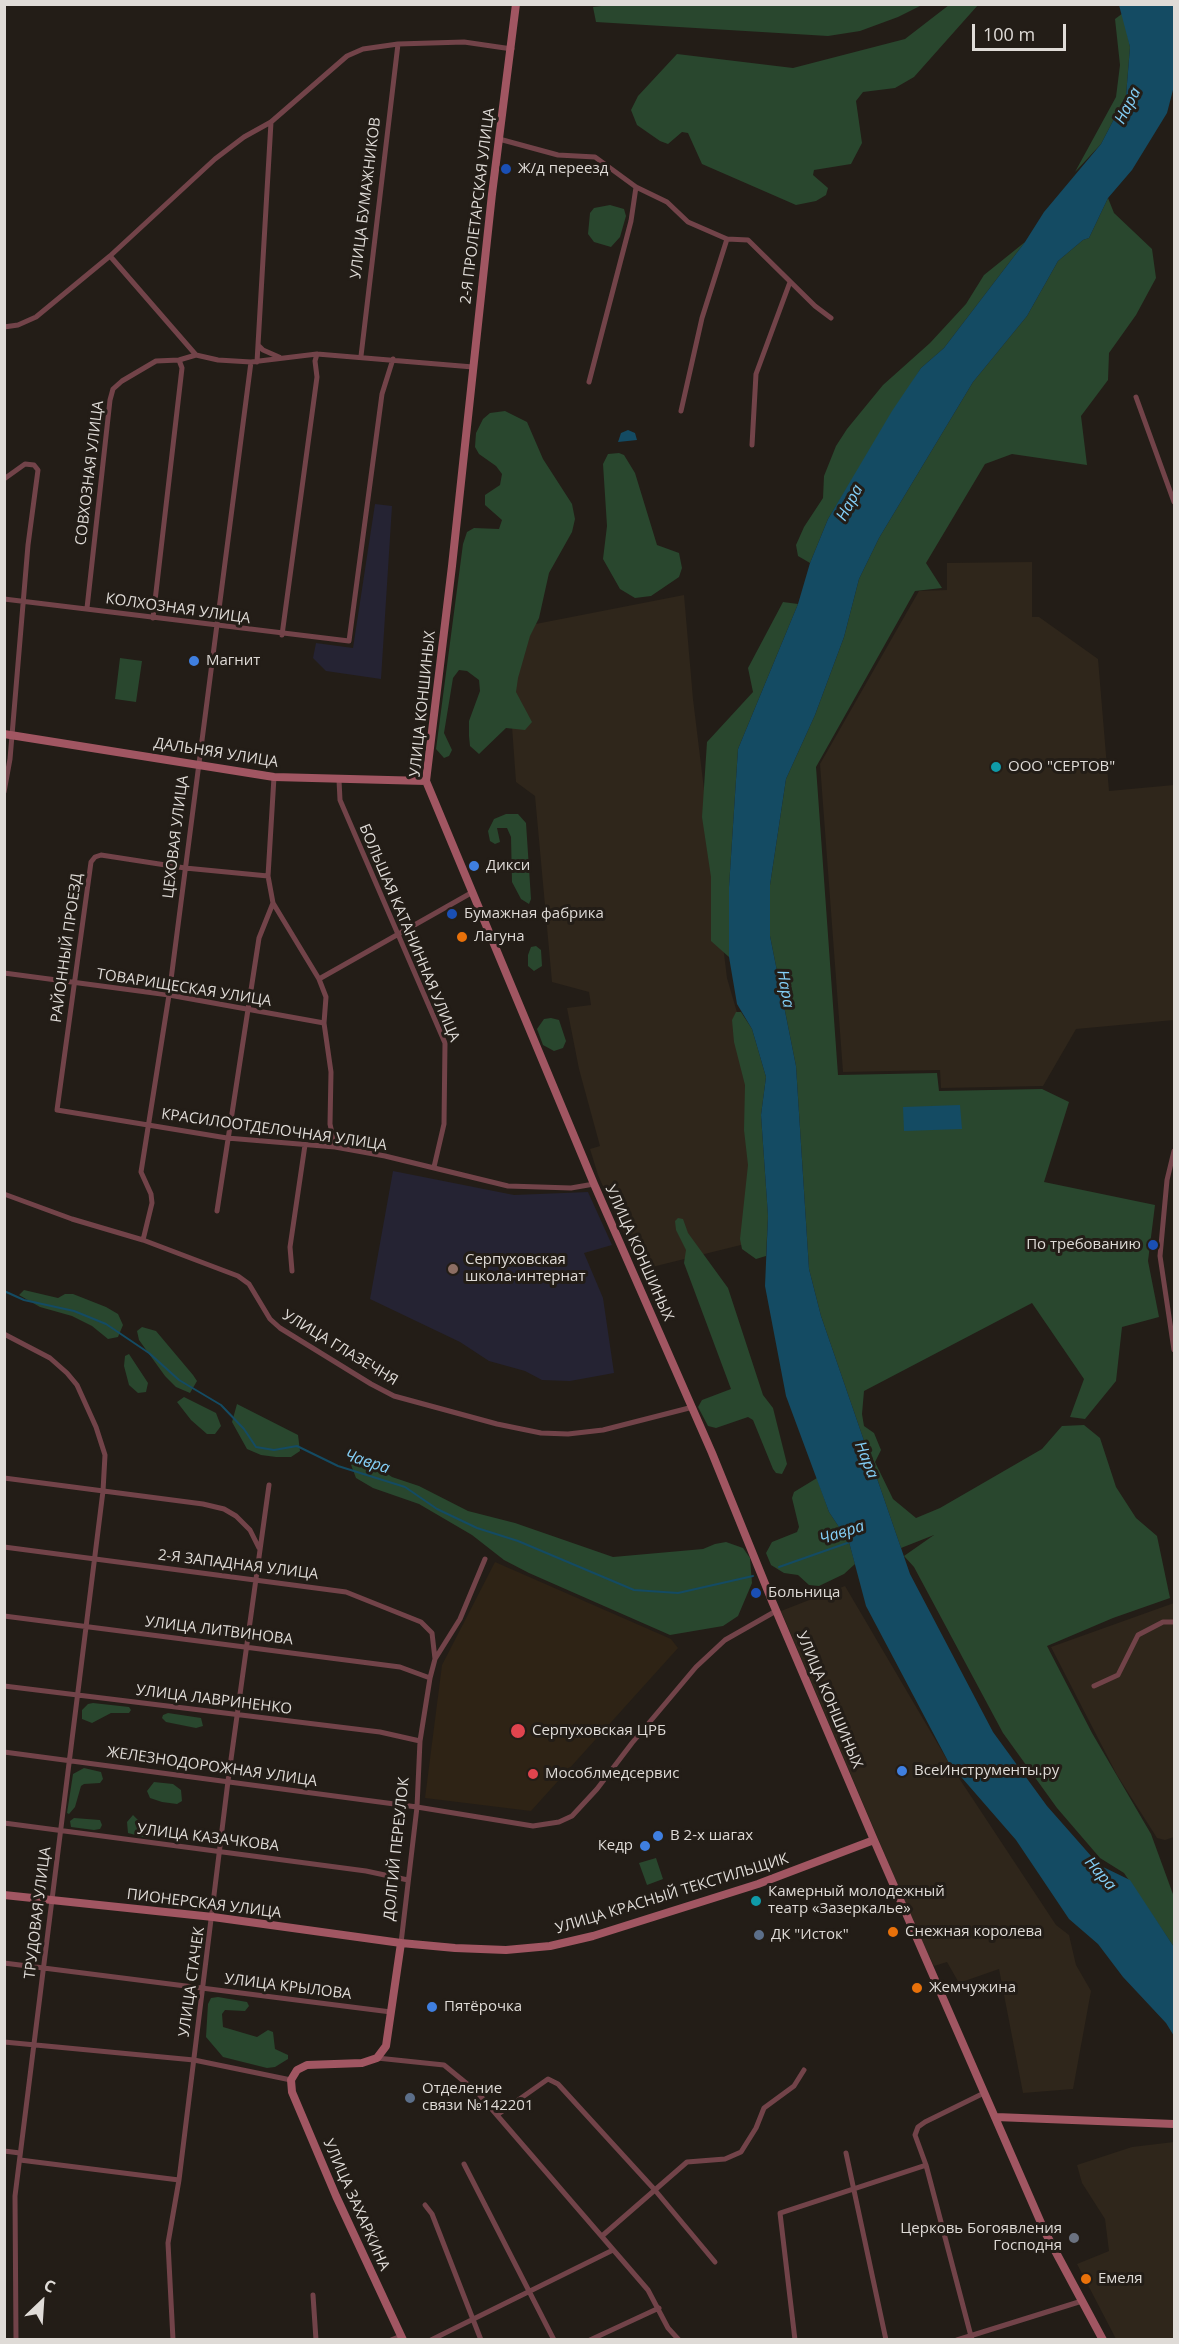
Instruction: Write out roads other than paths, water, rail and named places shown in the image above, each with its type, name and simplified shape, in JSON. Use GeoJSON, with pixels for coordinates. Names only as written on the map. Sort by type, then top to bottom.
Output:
{"type":"FeatureCollection","features":[{"type":"Feature","properties":{"kind":"main road","name":"2-Я ПРОЛЕТАРСКАЯ УЛИЦА"},"geometry":{"type":"LineString","coordinates":[[473,367],[516,4]]}},
{"type":"Feature","properties":{"kind":"main road","name":"УЛИЦА КОНШИНЫХ"},"geometry":{"type":"LineString","coordinates":[[473,367],[426,781],[594,1184],[693,1407],[776,1611],[874,1840],[1045,2232],[1103,2340]]}},
{"type":"Feature","properties":{"kind":"main road","name":"ДАЛЬНЯЯ УЛИЦА"},"geometry":{"type":"LineString","coordinates":[[8,734],[274,777],[426,781]]}},
{"type":"Feature","properties":{"kind":"main road","name":"УЛИЦА КРАСНЫЙ ТЕКСТИЛЬЩИК"},"geometry":{"type":"LineString","coordinates":[[401,1943],[504,1950],[550,1946],[593,1936],[758,1884],[874,1840]]}},
{"type":"Feature","properties":{"kind":"main road","name":"ПИОНЕРСКАЯ УЛИЦА"},"geometry":{"type":"LineString","coordinates":[[4,1895],[213,1917],[401,1943]]}},
{"type":"Feature","properties":{"kind":"main road","name":"ДОЛГИЙ ПЕРЕУЛОК"},"geometry":{"type":"LineString","coordinates":[[377,2058],[386,2046],[401,1943]]}},
{"type":"Feature","properties":{"kind":"main road"},"geometry":{"type":"LineString","coordinates":[[291,2080],[297,2070],[307,2065],[362,2063],[377,2058]]}},
{"type":"Feature","properties":{"kind":"main road","name":"УЛИЦА ЗАХАРКИНА"},"geometry":{"type":"LineString","coordinates":[[291,2080],[292,2092],[336,2196],[402,2338]]}},
{"type":"Feature","properties":{"kind":"main road"},"geometry":{"type":"LineString","coordinates":[[996,2117],[1174,2124]]}},
{"type":"Feature","properties":{"kind":"street"},"geometry":{"type":"LineString","coordinates":[[4,327],[18,325],[36,318],[110,256],[215,159],[244,136],[271,122],[347,56],[363,49],[398,44],[464,42],[512,49]]}},
{"type":"Feature","properties":{"kind":"street","name":"УЛИЦА БУМАЖНИКОВ"},"geometry":{"type":"LineString","coordinates":[[361,356],[398,44]]}},
{"type":"Feature","properties":{"kind":"street","name":"ЦЕХОВАЯ УЛИЦА"},"geometry":{"type":"LineString","coordinates":[[143,1240],[152,1194],[141,1172],[170,995],[197,764],[258,345],[271,122]]}},
{"type":"Feature","properties":{"kind":"street"},"geometry":{"type":"LineString","coordinates":[[499,139],[558,155],[595,157],[636,188],[667,202],[688,222],[728,239],[748,240],[758,247],[790,282],[831,318]]}},
{"type":"Feature","properties":{"kind":"street"},"geometry":{"type":"LineString","coordinates":[[590,382],[631,221],[636,188]]}},
{"type":"Feature","properties":{"kind":"street"},"geometry":{"type":"LineString","coordinates":[[681,411],[702,318],[728,239]]}},
{"type":"Feature","properties":{"kind":"street"},"geometry":{"type":"LineString","coordinates":[[110,256],[196,355]]}},
{"type":"Feature","properties":{"kind":"street"},"geometry":{"type":"LineString","coordinates":[[752,446],[756,374],[790,282]]}},
{"type":"Feature","properties":{"kind":"street"},"geometry":{"type":"LineString","coordinates":[[258,345],[263,350],[282,358]]}},
{"type":"Feature","properties":{"kind":"street"},"geometry":{"type":"LineString","coordinates":[[282,635],[317,377],[315,361],[317,354]]}},
{"type":"Feature","properties":{"kind":"street","name":"СОВХОЗНАЯ УЛИЦА"},"geometry":{"type":"LineString","coordinates":[[87,608],[110,399],[114,389],[156,361],[179,360],[196,355],[218,360],[254,362],[317,354],[393,358],[473,367]]}},
{"type":"Feature","properties":{"kind":"street","name":"КОЛХОЗНАЯ УЛИЦА"},"geometry":{"type":"LineString","coordinates":[[4,599],[282,635],[349,641],[382,394],[393,358]]}},
{"type":"Feature","properties":{"kind":"street"},"geometry":{"type":"LineString","coordinates":[[153,618],[182,368],[179,360]]}},
{"type":"Feature","properties":{"kind":"street"},"geometry":{"type":"LineString","coordinates":[[1136,397],[1174,502]]}},
{"type":"Feature","properties":{"kind":"street"},"geometry":{"type":"LineString","coordinates":[[4,479],[25,464],[34,465],[38,470],[8,734],[10,759],[4,792]]}},
{"type":"Feature","properties":{"kind":"street"},"geometry":{"type":"LineString","coordinates":[[274,777],[268,876],[273,903],[319,979],[326,997],[324,1023],[331,1072],[330,1124],[335,1147]]}},
{"type":"Feature","properties":{"kind":"street","name":"БОЛЬШАЯ КАТАНИННАЯ УЛИЦА"},"geometry":{"type":"LineString","coordinates":[[339,780],[340,800],[445,1042],[444,1124],[434,1167]]}},
{"type":"Feature","properties":{"kind":"street","name":"РАЙОННЫЙ ПРОЕЗД"},"geometry":{"type":"LineString","coordinates":[[57,1110],[91,862],[95,857],[100,855],[185,868],[268,876]]}},
{"type":"Feature","properties":{"kind":"street"},"geometry":{"type":"LineString","coordinates":[[319,979],[471,893]]}},
{"type":"Feature","properties":{"kind":"street"},"geometry":{"type":"LineString","coordinates":[[217,1211],[258,938],[273,903]]}},
{"type":"Feature","properties":{"kind":"street","name":"ТОВАРИЩЕСКАЯ УЛИЦА"},"geometry":{"type":"LineString","coordinates":[[4,973],[170,995],[324,1023]]}},
{"type":"Feature","properties":{"kind":"street","name":"КРАСИЛООТДЕЛОЧНАЯ УЛИЦА"},"geometry":{"type":"LineString","coordinates":[[57,1110],[227,1137],[335,1147],[529,1189],[594,1184]]}},
{"type":"Feature","properties":{"kind":"street"},"geometry":{"type":"LineString","coordinates":[[292,1271],[290,1247],[305,1145]]}},
{"type":"Feature","properties":{"kind":"street"},"geometry":{"type":"LineString","coordinates":[[1174,1151],[1167,1180],[1160,1256],[1174,1350]]}},
{"type":"Feature","properties":{"kind":"street","name":"УЛИЦА ГЛАЗЕЧНЯ"},"geometry":{"type":"LineString","coordinates":[[4,1194],[72,1219],[143,1240],[238,1276],[249,1284],[270,1319],[280,1328],[394,1396],[497,1424],[541,1433],[568,1434],[603,1430],[693,1407]]}},
{"type":"Feature","properties":{"kind":"street","name":"ТРУДОВАЯ УЛИЦА"},"geometry":{"type":"LineString","coordinates":[[4,1334],[50,1358],[76,1385],[96,1427],[105,1455],[95,1560],[20,2153],[14,2236],[16,2340]]}},
{"type":"Feature","properties":{"kind":"street"},"geometry":{"type":"LineString","coordinates":[[4,1478],[203,1504],[224,1509],[236,1516],[250,1530],[260,1550]]}},
{"type":"Feature","properties":{"kind":"street","name":"УЛИЦА СТАЧЕК"},"geometry":{"type":"LineString","coordinates":[[173,2340],[168,2243],[179,2180],[228,1781],[239,1716],[269,1485]]}},
{"type":"Feature","properties":{"kind":"street","name":"2-Я ЗАПАДНАЯ УЛИЦА"},"geometry":{"type":"LineString","coordinates":[[4,1547],[346,1592],[412,1617],[432,1634],[435,1659]]}},
{"type":"Feature","properties":{"kind":"street","name":"ДОЛГИЙ ПЕРЕУЛОК"},"geometry":{"type":"LineString","coordinates":[[401,1943],[417,1807],[420,1741],[430,1677],[435,1659],[460,1619],[485,1559]]}},
{"type":"Feature","properties":{"kind":"street","name":"ЖЕЛЕЗНОДОРОЖНАЯ УЛИЦА"},"geometry":{"type":"LineString","coordinates":[[4,1752],[417,1807],[533,1826],[572,1816],[696,1667],[725,1640],[776,1611]]}},
{"type":"Feature","properties":{"kind":"street","name":"УЛИЦА ЛИТВИНОВА"},"geometry":{"type":"LineString","coordinates":[[4,1616],[400,1667],[430,1677]]}},
{"type":"Feature","properties":{"kind":"street"},"geometry":{"type":"LineString","coordinates":[[1094,1686],[1118,1675],[1138,1635],[1163,1622],[1174,1622]]}},
{"type":"Feature","properties":{"kind":"street","name":"УЛИЦА ЛАВРИНЕНКО"},"geometry":{"type":"LineString","coordinates":[[4,1686],[380,1732],[420,1741]]}},
{"type":"Feature","properties":{"kind":"street","name":"УЛИЦА КАЗАЧКОВА"},"geometry":{"type":"LineString","coordinates":[[4,1823],[366,1870],[408,1880]]}},
{"type":"Feature","properties":{"kind":"street","name":"УЛИЦА КРЫЛОВА"},"geometry":{"type":"LineString","coordinates":[[4,1963],[391,2012]]}},
{"type":"Feature","properties":{"kind":"street"},"geometry":{"type":"LineString","coordinates":[[4,2042],[194,2060],[291,2080]]}},
{"type":"Feature","properties":{"kind":"street"},"geometry":{"type":"LineString","coordinates":[[377,2058],[444,2065],[477,2092],[648,2290],[668,2328],[679,2340]]}},
{"type":"Feature","properties":{"kind":"street"},"geometry":{"type":"LineString","coordinates":[[602,2236],[687,2162],[725,2159],[741,2152],[764,2108],[794,2086],[804,2070]]}},
{"type":"Feature","properties":{"kind":"street"},"geometry":{"type":"LineString","coordinates":[[497,2115],[548,2079],[558,2084],[654,2189],[715,2262]]}},
{"type":"Feature","properties":{"kind":"street"},"geometry":{"type":"LineString","coordinates":[[971,2338],[926,2164],[915,2135],[918,2127],[984,2093]]}},
{"type":"Feature","properties":{"kind":"street"},"geometry":{"type":"LineString","coordinates":[[4,2151],[20,2153]]}},
{"type":"Feature","properties":{"kind":"street"},"geometry":{"type":"LineString","coordinates":[[846,2153],[886,2340]]}},
{"type":"Feature","properties":{"kind":"street"},"geometry":{"type":"LineString","coordinates":[[20,2160],[179,2180]]}},
{"type":"Feature","properties":{"kind":"street"},"geometry":{"type":"LineString","coordinates":[[464,2164],[554,2340]]}},
{"type":"Feature","properties":{"kind":"street"},"geometry":{"type":"LineString","coordinates":[[795,2340],[780,2213],[926,2164]]}},
{"type":"Feature","properties":{"kind":"street"},"geometry":{"type":"LineString","coordinates":[[425,2205],[432,2214],[471,2320],[481,2340]]}},
{"type":"Feature","properties":{"kind":"street"},"geometry":{"type":"LineString","coordinates":[[431,2340],[613,2250]]}},
{"type":"Feature","properties":{"kind":"street"},"geometry":{"type":"LineString","coordinates":[[313,2295],[316,2340]]}},
{"type":"Feature","properties":{"kind":"street"},"geometry":{"type":"LineString","coordinates":[[957,2340],[971,2338],[1082,2301]]}},
{"type":"Feature","properties":{"kind":"street"},"geometry":{"type":"LineString","coordinates":[[590,2340],[659,2308]]}},
{"type":"Feature","properties":{"kind":"street"},"geometry":{"type":"LineString","coordinates":[[391,2340],[402,2338]]}},
{"type":"Feature","properties":{"kind":"water","name":"Нара"},"geometry":{"type":"Polygon","coordinates":[[[1119,5],[1174,5],[1174,86],[1167,113],[1132,170],[1108,198],[1089,238],[1083,240],[1058,261],[1027,316],[973,382],[879,538],[859,579],[844,637],[815,715],[786,779],[770,885],[770,936],[796,1066],[809,1269],[821,1316],[910,1574],[993,1732],[1047,1806],[1099,1865],[1130,1880],[1174,1947],[1174,2036],[1166,2023],[1123,1977],[1098,1944],[1069,1919],[1016,1840],[949,1763],[866,1606],[849,1542],[829,1512],[786,1396],[765,1286],[768,1216],[761,1115],[766,1077],[752,1029],[737,1004],[729,957],[729,887],[738,749],[798,604],[810,563],[828,519],[892,411],[921,368],[944,348],[1025,242],[1044,212],[1101,144],[1126,96],[1130,47],[1119,5]]]}},
{"type":"Feature","properties":{"kind":"water"},"geometry":{"type":"Polygon","coordinates":[[[628,430],[635,433],[637,440],[618,442],[621,433],[628,430]]]}},
{"type":"Feature","properties":{"kind":"water"},"geometry":{"type":"Polygon","coordinates":[[[960,1105],[962,1129],[904,1131],[903,1107],[960,1105]]]}},
{"type":"Feature","properties":{"kind":"waterway","name":"Чавра"},"geometry":{"type":"LineString","coordinates":[[4,1291],[24,1300],[74,1311],[106,1324],[149,1353],[179,1380],[221,1405],[244,1429],[256,1447],[274,1450],[297,1446],[338,1466],[405,1487],[437,1509],[477,1528],[518,1541],[634,1590],[678,1593],[753,1576]]}},
{"type":"Feature","properties":{"kind":"waterway","name":"Чавра"},"geometry":{"type":"LineString","coordinates":[[779,1567],[850,1542]]}},
{"type":"Feature","properties":{"kind":"place","name":"Ж/д переезд"},"geometry":{"type":"Point","coordinates":[506,169]}},
{"type":"Feature","properties":{"kind":"place","name":"Магнит"},"geometry":{"type":"Point","coordinates":[194,661]}},
{"type":"Feature","properties":{"kind":"place","name":"ООО \"СЕРТОВ\""},"geometry":{"type":"Point","coordinates":[996,767]}},
{"type":"Feature","properties":{"kind":"place","name":"Дикси"},"geometry":{"type":"Point","coordinates":[474,866]}},
{"type":"Feature","properties":{"kind":"place","name":"Бумажная фабрика"},"geometry":{"type":"Point","coordinates":[452,914]}},
{"type":"Feature","properties":{"kind":"place","name":"Лагуна"},"geometry":{"type":"Point","coordinates":[462,937]}},
{"type":"Feature","properties":{"kind":"place","name":"По требованию"},"geometry":{"type":"Point","coordinates":[1153,1245]}},
{"type":"Feature","properties":{"kind":"place","name":"Серпуховская школа-интернат"},"geometry":{"type":"Point","coordinates":[453,1269]}},
{"type":"Feature","properties":{"kind":"place","name":"Больница"},"geometry":{"type":"Point","coordinates":[756,1593]}},
{"type":"Feature","properties":{"kind":"place","name":"Серпуховская ЦРБ"},"geometry":{"type":"Point","coordinates":[518,1731]}},
{"type":"Feature","properties":{"kind":"place","name":"ВсеИнструменты.ру"},"geometry":{"type":"Point","coordinates":[902,1771]}},
{"type":"Feature","properties":{"kind":"place","name":"Мособлмедсервис"},"geometry":{"type":"Point","coordinates":[533,1774]}},
{"type":"Feature","properties":{"kind":"place","name":"В 2-х шагах"},"geometry":{"type":"Point","coordinates":[658,1836]}},
{"type":"Feature","properties":{"kind":"place","name":"Кедр"},"geometry":{"type":"Point","coordinates":[645,1846]}},
{"type":"Feature","properties":{"kind":"place","name":"Камерный молодежный театр «Зазеркалье»"},"geometry":{"type":"Point","coordinates":[756,1901]}},
{"type":"Feature","properties":{"kind":"place","name":"Снежная королева"},"geometry":{"type":"Point","coordinates":[893,1932]}},
{"type":"Feature","properties":{"kind":"place","name":"ДК \"Исток\""},"geometry":{"type":"Point","coordinates":[759,1935]}},
{"type":"Feature","properties":{"kind":"place","name":"Жемчужина"},"geometry":{"type":"Point","coordinates":[917,1988]}},
{"type":"Feature","properties":{"kind":"place","name":"Пятёрочка"},"geometry":{"type":"Point","coordinates":[432,2007]}},
{"type":"Feature","properties":{"kind":"place","name":"Отделение связи №142201"},"geometry":{"type":"Point","coordinates":[410,2098]}},
{"type":"Feature","properties":{"kind":"place","name":"Церковь Богоявления Господня"},"geometry":{"type":"Point","coordinates":[1074,2238]}},
{"type":"Feature","properties":{"kind":"place","name":"Емеля"},"geometry":{"type":"Point","coordinates":[1086,2279]}}]}
